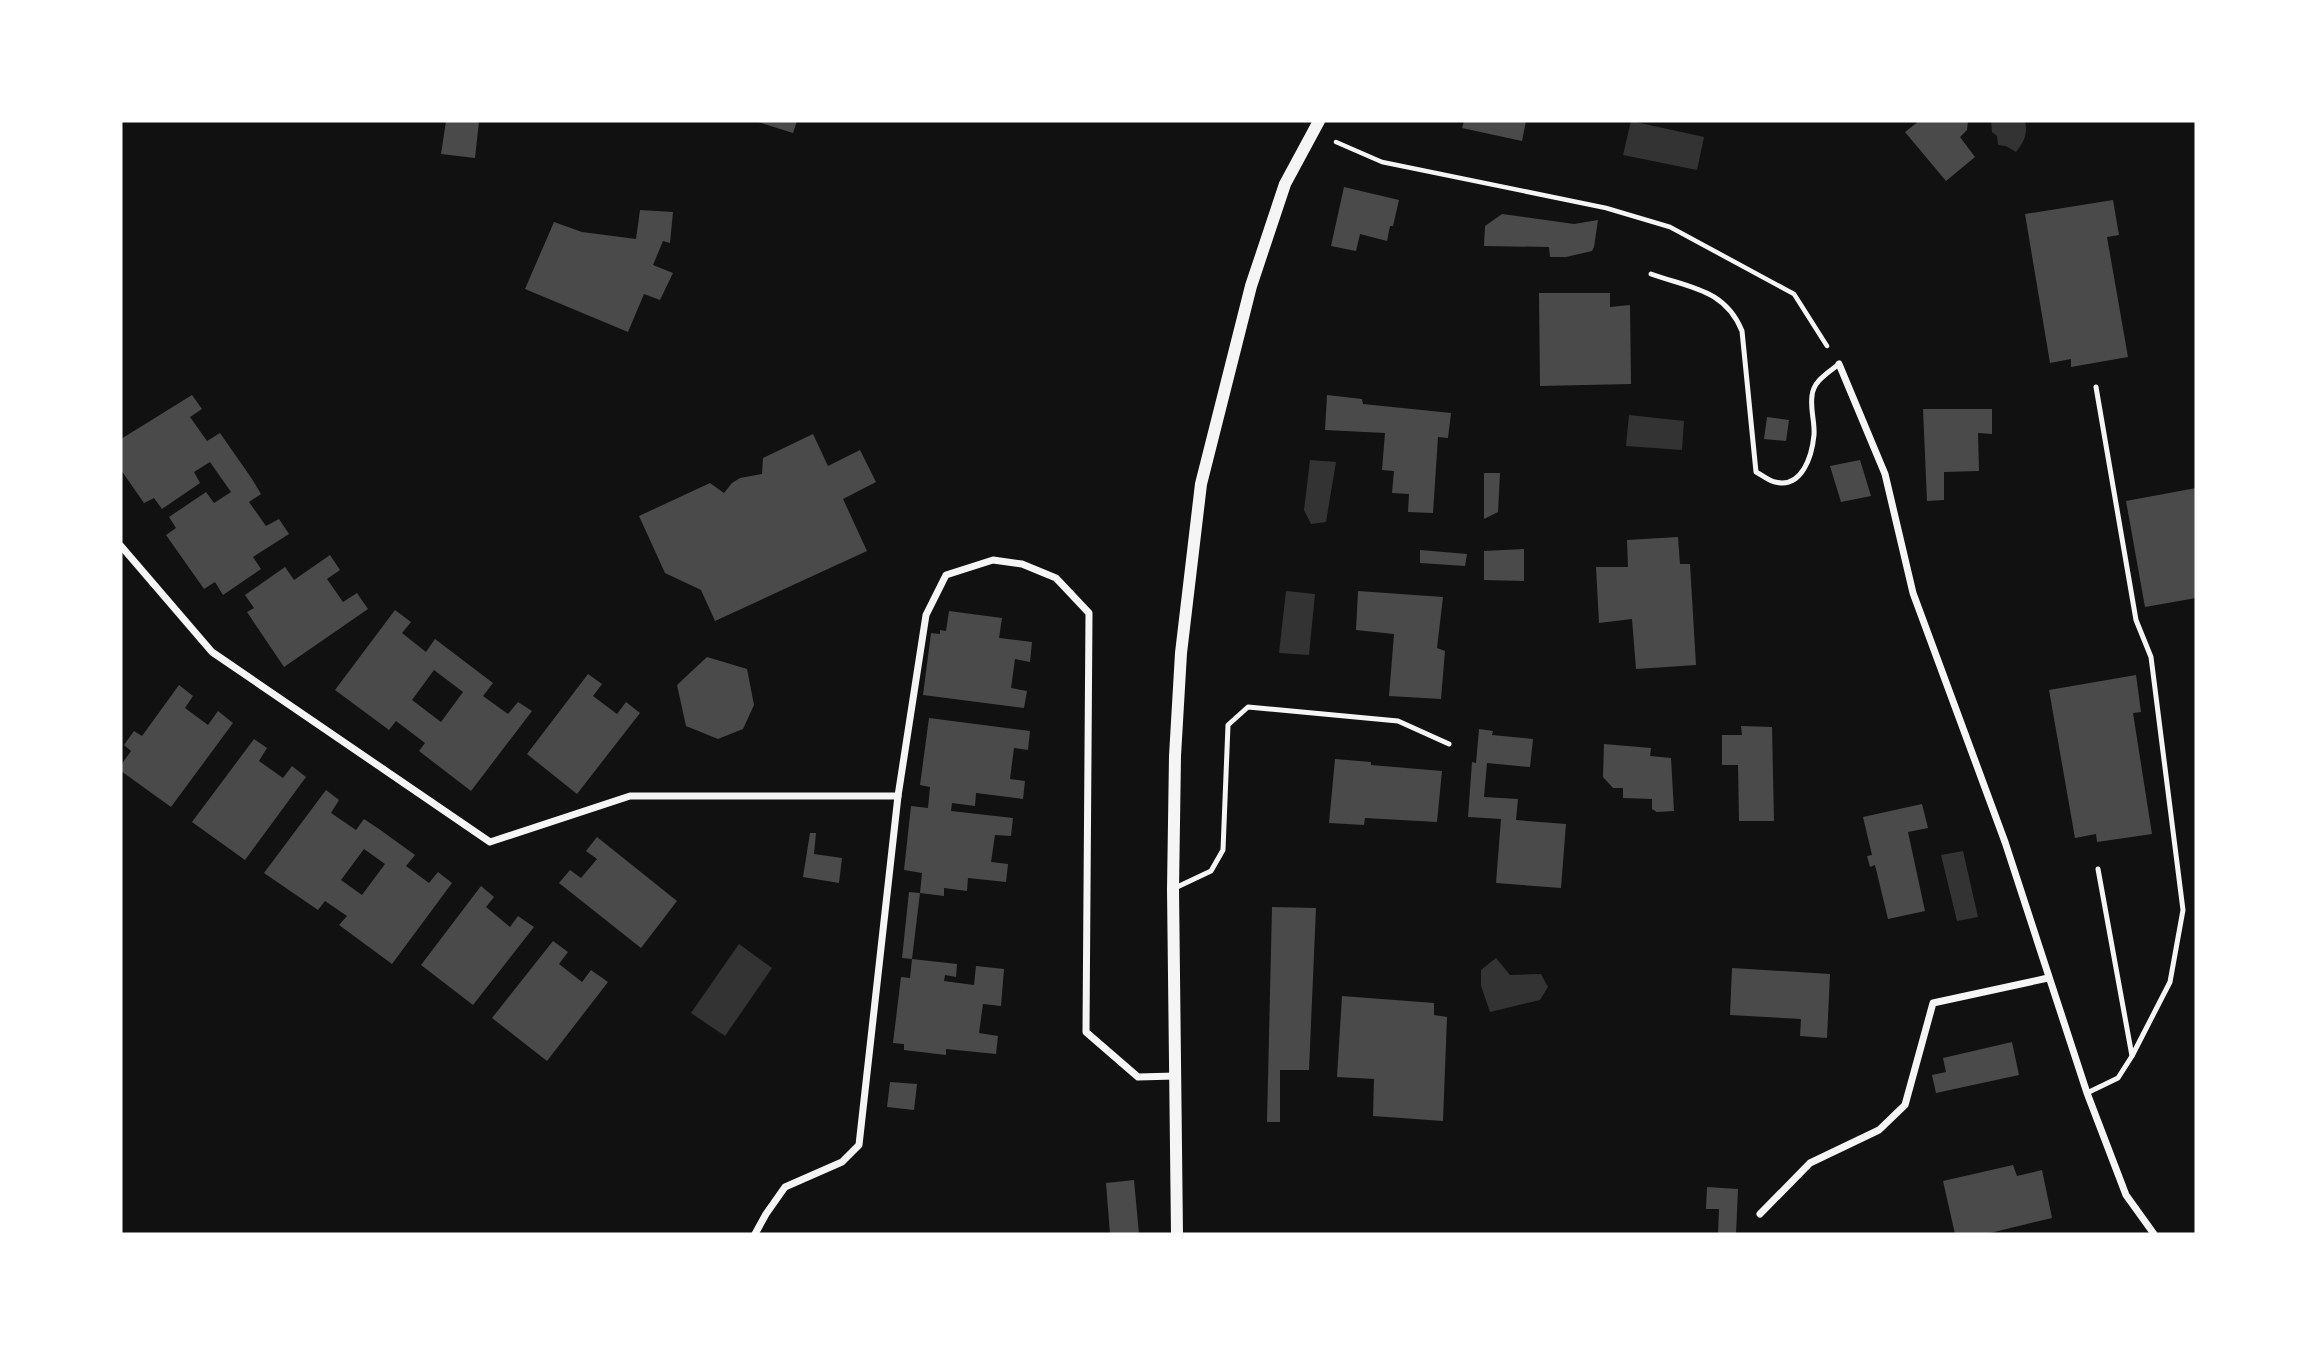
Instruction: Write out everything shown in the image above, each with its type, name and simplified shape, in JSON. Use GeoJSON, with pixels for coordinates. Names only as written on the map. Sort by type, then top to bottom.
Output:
{"type":"FeatureCollection","features":[{"type":"Feature","properties":{"kind":"street"},"geometry":{"type":"LineString","coordinates":[[1177,1234],[1172,889],[1175,756],[1181,653],[1201,484],[1251,286],[1285,184],[1316,126]]}},
{"type":"Feature","properties":{"kind":"street"},"geometry":{"type":"LineString","coordinates":[[1839,364],[1885,474],[1913,593],[2006,842],[2087,1093],[2126,1195],[2154,1234]]}},
{"type":"Feature","properties":{"kind":"street"},"geometry":{"type":"LineString","coordinates":[[121,546],[212,652],[490,842],[630,796],[898,796]]}},
{"type":"Feature","properties":{"kind":"street"},"geometry":{"type":"LineString","coordinates":[[755,1234],[785,1187],[842,1163],[859,1146],[898,796],[926,615],[947,575],[993,560],[1021,564],[1056,578],[1088,613],[1086,1031],[1138,1077],[1174,1076]]}},
{"type":"Feature","properties":{"kind":"street"},"geometry":{"type":"LineString","coordinates":[[1760,1214],[1810,1163],[1879,1130],[1905,1105],[1933,1003],[2048,978]]}},
{"type":"Feature","properties":{"kind":"lane"},"geometry":{"type":"LineString","coordinates":[[1651,274],[1718,297],[1735,314],[1742,331],[1756,472],[1774,482],[1788,482],[1801,475],[1814,434],[1812,396],[1818,381],[1839,364]]}},
{"type":"Feature","properties":{"kind":"lane"},"geometry":{"type":"LineString","coordinates":[[2087,1093],[2118,1078],[2132,1056],[2170,982],[2183,910],[2151,657],[2136,620],[2096,387]]}},
{"type":"Feature","properties":{"kind":"lane"},"geometry":{"type":"LineString","coordinates":[[1172,889],[1211,871],[1223,850],[1228,725],[1248,706],[1398,721],[1449,744]]}},
{"type":"Feature","properties":{"kind":"lane"},"geometry":{"type":"LineString","coordinates":[[2098,869],[2132,1056]]}},
{"type":"Feature","properties":{"kind":"path"},"geometry":{"type":"LineString","coordinates":[[1316,126],[1382,162],[1606,208],[1670,226],[1794,294],[1839,364]]}},
{"type":"Feature","properties":{"kind":"shaded area"},"geometry":{"type":"Polygon","coordinates":[[[1631,121],[1704,137],[1697,170],[1623,155],[1631,121]]]}},
{"type":"Feature","properties":{"kind":"shaded area"},"geometry":{"type":"Polygon","coordinates":[[[1991,121],[2025,121],[2025,138],[2016,152],[1998,145],[1997,136],[1992,132],[1991,121]]]}},
{"type":"Feature","properties":{"kind":"shaded area"},"geometry":{"type":"Polygon","coordinates":[[[1629,415],[1684,421],[1682,450],[1626,446],[1629,415]]]}},
{"type":"Feature","properties":{"kind":"shaded area"},"geometry":{"type":"Polygon","coordinates":[[[1310,460],[1336,462],[1326,522],[1311,524],[1304,510],[1310,460]]]}},
{"type":"Feature","properties":{"kind":"shaded area"},"geometry":{"type":"Polygon","coordinates":[[[1286,591],[1315,594],[1309,655],[1279,653],[1286,591]]]}},
{"type":"Feature","properties":{"kind":"shaded area"},"geometry":{"type":"Polygon","coordinates":[[[1963,851],[1978,917],[1957,921],[1941,855],[1963,851]]]}},
{"type":"Feature","properties":{"kind":"shaded area"},"geometry":{"type":"Polygon","coordinates":[[[739,944],[772,968],[725,1036],[691,1013],[739,944]]]}},
{"type":"Feature","properties":{"kind":"shaded area"},"geometry":{"type":"Polygon","coordinates":[[[1496,958],[1510,975],[1541,974],[1548,987],[1540,1000],[1490,1012],[1481,986],[1481,970],[1496,958]]]}},
{"type":"Feature","properties":{"kind":"building"},"geometry":{"type":"Polygon","coordinates":[[[446,121],[479,121],[475,158],[441,154],[446,121]]]}},
{"type":"Feature","properties":{"kind":"building"},"geometry":{"type":"Polygon","coordinates":[[[755,121],[797,121],[793,133],[755,121]]]}},
{"type":"Feature","properties":{"kind":"building"},"geometry":{"type":"Polygon","coordinates":[[[1464,121],[1526,121],[1522,141],[1462,128],[1464,121]]]}},
{"type":"Feature","properties":{"kind":"building"},"geometry":{"type":"Polygon","coordinates":[[[1919,121],[1968,121],[1967,130],[1960,137],[1975,157],[1946,181],[1905,132],[1919,121]]]}},
{"type":"Feature","properties":{"kind":"building"},"geometry":{"type":"Polygon","coordinates":[[[1344,187],[1399,200],[1387,241],[1360,234],[1356,251],[1331,246],[1344,187]]]}},
{"type":"Feature","properties":{"kind":"building"},"geometry":{"type":"Polygon","coordinates":[[[2113,200],[2119,235],[2107,237],[2128,357],[2071,367],[2071,359],[2050,363],[2025,214],[2113,200]]]}},
{"type":"Feature","properties":{"kind":"building"},"geometry":{"type":"Polygon","coordinates":[[[640,210],[673,212],[670,243],[663,241],[653,265],[673,273],[660,300],[644,294],[628,332],[525,289],[554,222],[582,232],[636,239],[640,210]]]}},
{"type":"Feature","properties":{"kind":"building"},"geometry":{"type":"Polygon","coordinates":[[[1502,214],[1574,224],[1598,220],[1594,247],[1592,251],[1566,257],[1550,257],[1549,247],[1484,246],[1485,226],[1502,214]]]}},
{"type":"Feature","properties":{"kind":"building"},"geometry":{"type":"Polygon","coordinates":[[[1539,293],[1610,293],[1610,307],[1630,305],[1631,384],[1540,386],[1539,293]]]}},
{"type":"Feature","properties":{"kind":"building"},"geometry":{"type":"Polygon","coordinates":[[[192,395],[202,409],[190,417],[207,441],[220,433],[261,494],[249,502],[266,526],[279,519],[289,534],[253,557],[261,569],[223,595],[215,582],[204,589],[166,535],[176,528],[169,517],[206,492],[214,503],[231,492],[210,462],[194,472],[200,483],[162,509],[154,498],[144,503],[121,470],[121,439],[192,395]]]}},
{"type":"Feature","properties":{"kind":"building"},"geometry":{"type":"Polygon","coordinates":[[[1327,395],[1362,399],[1363,404],[1451,413],[1448,438],[1438,437],[1433,513],[1408,512],[1409,494],[1392,493],[1394,471],[1382,470],[1385,433],[1325,430],[1327,395]]]}},
{"type":"Feature","properties":{"kind":"building"},"geometry":{"type":"Polygon","coordinates":[[[1923,409],[1992,409],[1992,434],[1978,433],[1979,471],[1944,472],[1944,500],[1927,501],[1923,409]]]}},
{"type":"Feature","properties":{"kind":"building"},"geometry":{"type":"Polygon","coordinates":[[[1767,417],[1789,420],[1786,441],[1764,439],[1767,417]]]}},
{"type":"Feature","properties":{"kind":"building"},"geometry":{"type":"Polygon","coordinates":[[[813,434],[828,466],[860,450],[876,482],[843,499],[867,551],[715,621],[701,590],[665,573],[639,516],[710,483],[724,493],[740,478],[762,474],[763,458],[813,434]]]}},
{"type":"Feature","properties":{"kind":"building"},"geometry":{"type":"Polygon","coordinates":[[[1860,460],[1871,496],[1841,502],[1830,466],[1860,460]]]}},
{"type":"Feature","properties":{"kind":"building"},"geometry":{"type":"Polygon","coordinates":[[[1484,473],[1500,473],[1498,512],[1484,519],[1484,473]]]}},
{"type":"Feature","properties":{"kind":"building"},"geometry":{"type":"Polygon","coordinates":[[[2196,488],[2196,598],[2145,607],[2126,501],[2196,488]]]}},
{"type":"Feature","properties":{"kind":"building"},"geometry":{"type":"Polygon","coordinates":[[[1678,537],[1680,564],[1690,564],[1696,665],[1636,669],[1632,619],[1599,623],[1596,567],[1628,567],[1627,540],[1678,537]]]}},
{"type":"Feature","properties":{"kind":"building"},"geometry":{"type":"Polygon","coordinates":[[[1524,549],[1524,581],[1484,580],[1484,551],[1524,549]]]}},
{"type":"Feature","properties":{"kind":"building"},"geometry":{"type":"Polygon","coordinates":[[[1420,550],[1467,554],[1465,566],[1420,563],[1420,550]]]}},
{"type":"Feature","properties":{"kind":"building"},"geometry":{"type":"Polygon","coordinates":[[[330,555],[340,570],[327,579],[343,602],[357,593],[368,609],[284,667],[247,612],[254,608],[245,595],[285,567],[294,580],[330,555]]]}},
{"type":"Feature","properties":{"kind":"building"},"geometry":{"type":"Polygon","coordinates":[[[1358,591],[1443,597],[1437,648],[1445,651],[1441,699],[1389,696],[1394,634],[1356,630],[1358,591]]]}},
{"type":"Feature","properties":{"kind":"building"},"geometry":{"type":"Polygon","coordinates":[[[395,610],[411,622],[402,633],[426,652],[435,639],[493,683],[483,696],[508,714],[518,702],[532,711],[471,791],[419,751],[425,743],[396,721],[389,730],[335,690],[395,610]],[[434,670],[412,700],[441,722],[463,692],[434,670]]]}},
{"type":"Feature","properties":{"kind":"building"},"geometry":{"type":"Polygon","coordinates":[[[949,611],[1002,618],[999,638],[1032,642],[1030,662],[1015,659],[1011,688],[1027,691],[1024,708],[923,695],[931,633],[940,634],[940,630],[946,631],[949,611]]]}},
{"type":"Feature","properties":{"kind":"building"},"geometry":{"type":"Polygon","coordinates":[[[707,657],[747,669],[754,705],[743,729],[718,739],[686,726],[677,685],[707,657]]]}},
{"type":"Feature","properties":{"kind":"building"},"geometry":{"type":"Polygon","coordinates":[[[588,674],[602,684],[593,696],[617,714],[626,702],[640,713],[577,794],[527,754],[588,674]]]}},
{"type":"Feature","properties":{"kind":"building"},"geometry":{"type":"Polygon","coordinates":[[[2136,675],[2141,712],[2133,713],[2152,834],[2097,842],[2096,834],[2075,838],[2049,690],[2136,675]]]}},
{"type":"Feature","properties":{"kind":"building"},"geometry":{"type":"Polygon","coordinates":[[[179,685],[193,696],[185,708],[208,725],[218,711],[233,723],[171,807],[121,771],[121,765],[131,751],[124,745],[134,731],[142,736],[179,685]]]}},
{"type":"Feature","properties":{"kind":"building"},"geometry":{"type":"Polygon","coordinates":[[[929,718],[1030,731],[1028,750],[1014,748],[1010,779],[1025,781],[1023,799],[976,793],[975,806],[952,803],[951,811],[1013,818],[1011,836],[995,835],[991,862],[1008,864],[1006,882],[968,878],[967,891],[944,888],[944,896],[920,893],[922,873],[904,870],[911,806],[928,808],[930,787],[920,785],[929,718]]]}},
{"type":"Feature","properties":{"kind":"building"},"geometry":{"type":"Polygon","coordinates":[[[1741,726],[1772,727],[1774,821],[1739,821],[1738,765],[1722,765],[1722,735],[1742,735],[1741,726]]]}},
{"type":"Feature","properties":{"kind":"building"},"geometry":{"type":"Polygon","coordinates":[[[1479,729],[1493,731],[1492,735],[1533,739],[1530,767],[1487,763],[1484,797],[1518,799],[1516,820],[1566,824],[1561,888],[1496,883],[1501,819],[1468,817],[1472,762],[1476,763],[1479,729]]]}},
{"type":"Feature","properties":{"kind":"building"},"geometry":{"type":"Polygon","coordinates":[[[254,739],[267,748],[259,761],[283,778],[292,766],[306,777],[245,860],[192,822],[254,739]]]}},
{"type":"Feature","properties":{"kind":"building"},"geometry":{"type":"Polygon","coordinates":[[[1604,744],[1651,748],[1650,756],[1671,758],[1674,811],[1657,812],[1652,809],[1652,799],[1623,798],[1623,788],[1613,788],[1603,777],[1604,744]]]}},
{"type":"Feature","properties":{"kind":"building"},"geometry":{"type":"Polygon","coordinates":[[[1335,759],[1442,771],[1437,822],[1365,818],[1364,825],[1329,823],[1335,759]]]}},
{"type":"Feature","properties":{"kind":"building"},"geometry":{"type":"Polygon","coordinates":[[[326,790],[339,800],[331,813],[356,830],[364,819],[379,829],[415,855],[406,866],[429,883],[438,872],[452,883],[392,964],[339,925],[347,916],[325,901],[318,910],[264,873],[326,790]],[[364,849],[341,880],[362,895],[385,864],[364,849]]]}},
{"type":"Feature","properties":{"kind":"building"},"geometry":{"type":"Polygon","coordinates":[[[1922,804],[1928,828],[1908,832],[1925,911],[1888,919],[1875,865],[1870,867],[1867,856],[1872,855],[1863,817],[1922,804]]]}},
{"type":"Feature","properties":{"kind":"building"},"geometry":{"type":"Polygon","coordinates":[[[810,833],[816,833],[814,854],[842,858],[839,883],[803,877],[810,833]]]}},
{"type":"Feature","properties":{"kind":"building"},"geometry":{"type":"Polygon","coordinates":[[[597,837],[677,901],[641,948],[559,883],[570,870],[581,878],[597,859],[586,851],[597,837]]]}},
{"type":"Feature","properties":{"kind":"building"},"geometry":{"type":"Polygon","coordinates":[[[481,886],[494,897],[486,907],[510,927],[518,916],[534,927],[473,1005],[421,965],[481,886]]]}},
{"type":"Feature","properties":{"kind":"building"},"geometry":{"type":"Polygon","coordinates":[[[909,892],[920,893],[912,959],[902,958],[909,892]]]}},
{"type":"Feature","properties":{"kind":"building"},"geometry":{"type":"Polygon","coordinates":[[[1272,907],[1316,908],[1309,1070],[1280,1070],[1280,1122],[1267,1122],[1272,907]]]}},
{"type":"Feature","properties":{"kind":"building"},"geometry":{"type":"Polygon","coordinates":[[[553,941],[568,952],[559,964],[582,982],[591,970],[608,982],[547,1061],[492,1018],[553,941]]]}},
{"type":"Feature","properties":{"kind":"building"},"geometry":{"type":"Polygon","coordinates":[[[912,959],[957,964],[956,977],[945,975],[944,981],[974,985],[976,966],[1004,969],[1001,1006],[983,1004],[979,1033],[998,1036],[996,1054],[946,1049],[946,1055],[904,1050],[904,1044],[893,1043],[901,977],[910,978],[912,959]]]}},
{"type":"Feature","properties":{"kind":"building"},"geometry":{"type":"Polygon","coordinates":[[[1732,968],[1830,974],[1827,1038],[1800,1036],[1801,1019],[1730,1015],[1732,968]]]}},
{"type":"Feature","properties":{"kind":"building"},"geometry":{"type":"Polygon","coordinates":[[[1342,996],[1434,1003],[1434,1015],[1447,1017],[1443,1121],[1373,1116],[1374,1079],[1337,1077],[1342,996]]]}},
{"type":"Feature","properties":{"kind":"building"},"geometry":{"type":"Polygon","coordinates":[[[2012,1042],[2019,1075],[1936,1093],[1932,1075],[1946,1072],[1943,1058],[2012,1042]]]}},
{"type":"Feature","properties":{"kind":"building"},"geometry":{"type":"Polygon","coordinates":[[[890,1082],[917,1084],[914,1110],[887,1107],[890,1082]]]}},
{"type":"Feature","properties":{"kind":"building"},"geometry":{"type":"Polygon","coordinates":[[[2013,1165],[2017,1176],[2042,1170],[2052,1218],[1986,1234],[1955,1234],[1943,1181],[2013,1165]]]}},
{"type":"Feature","properties":{"kind":"building"},"geometry":{"type":"Polygon","coordinates":[[[1134,1180],[1139,1234],[1110,1234],[1106,1183],[1134,1180]]]}},
{"type":"Feature","properties":{"kind":"building"},"geometry":{"type":"Polygon","coordinates":[[[1707,1187],[1738,1189],[1736,1234],[1718,1234],[1719,1209],[1706,1209],[1707,1187]]]}}]}
